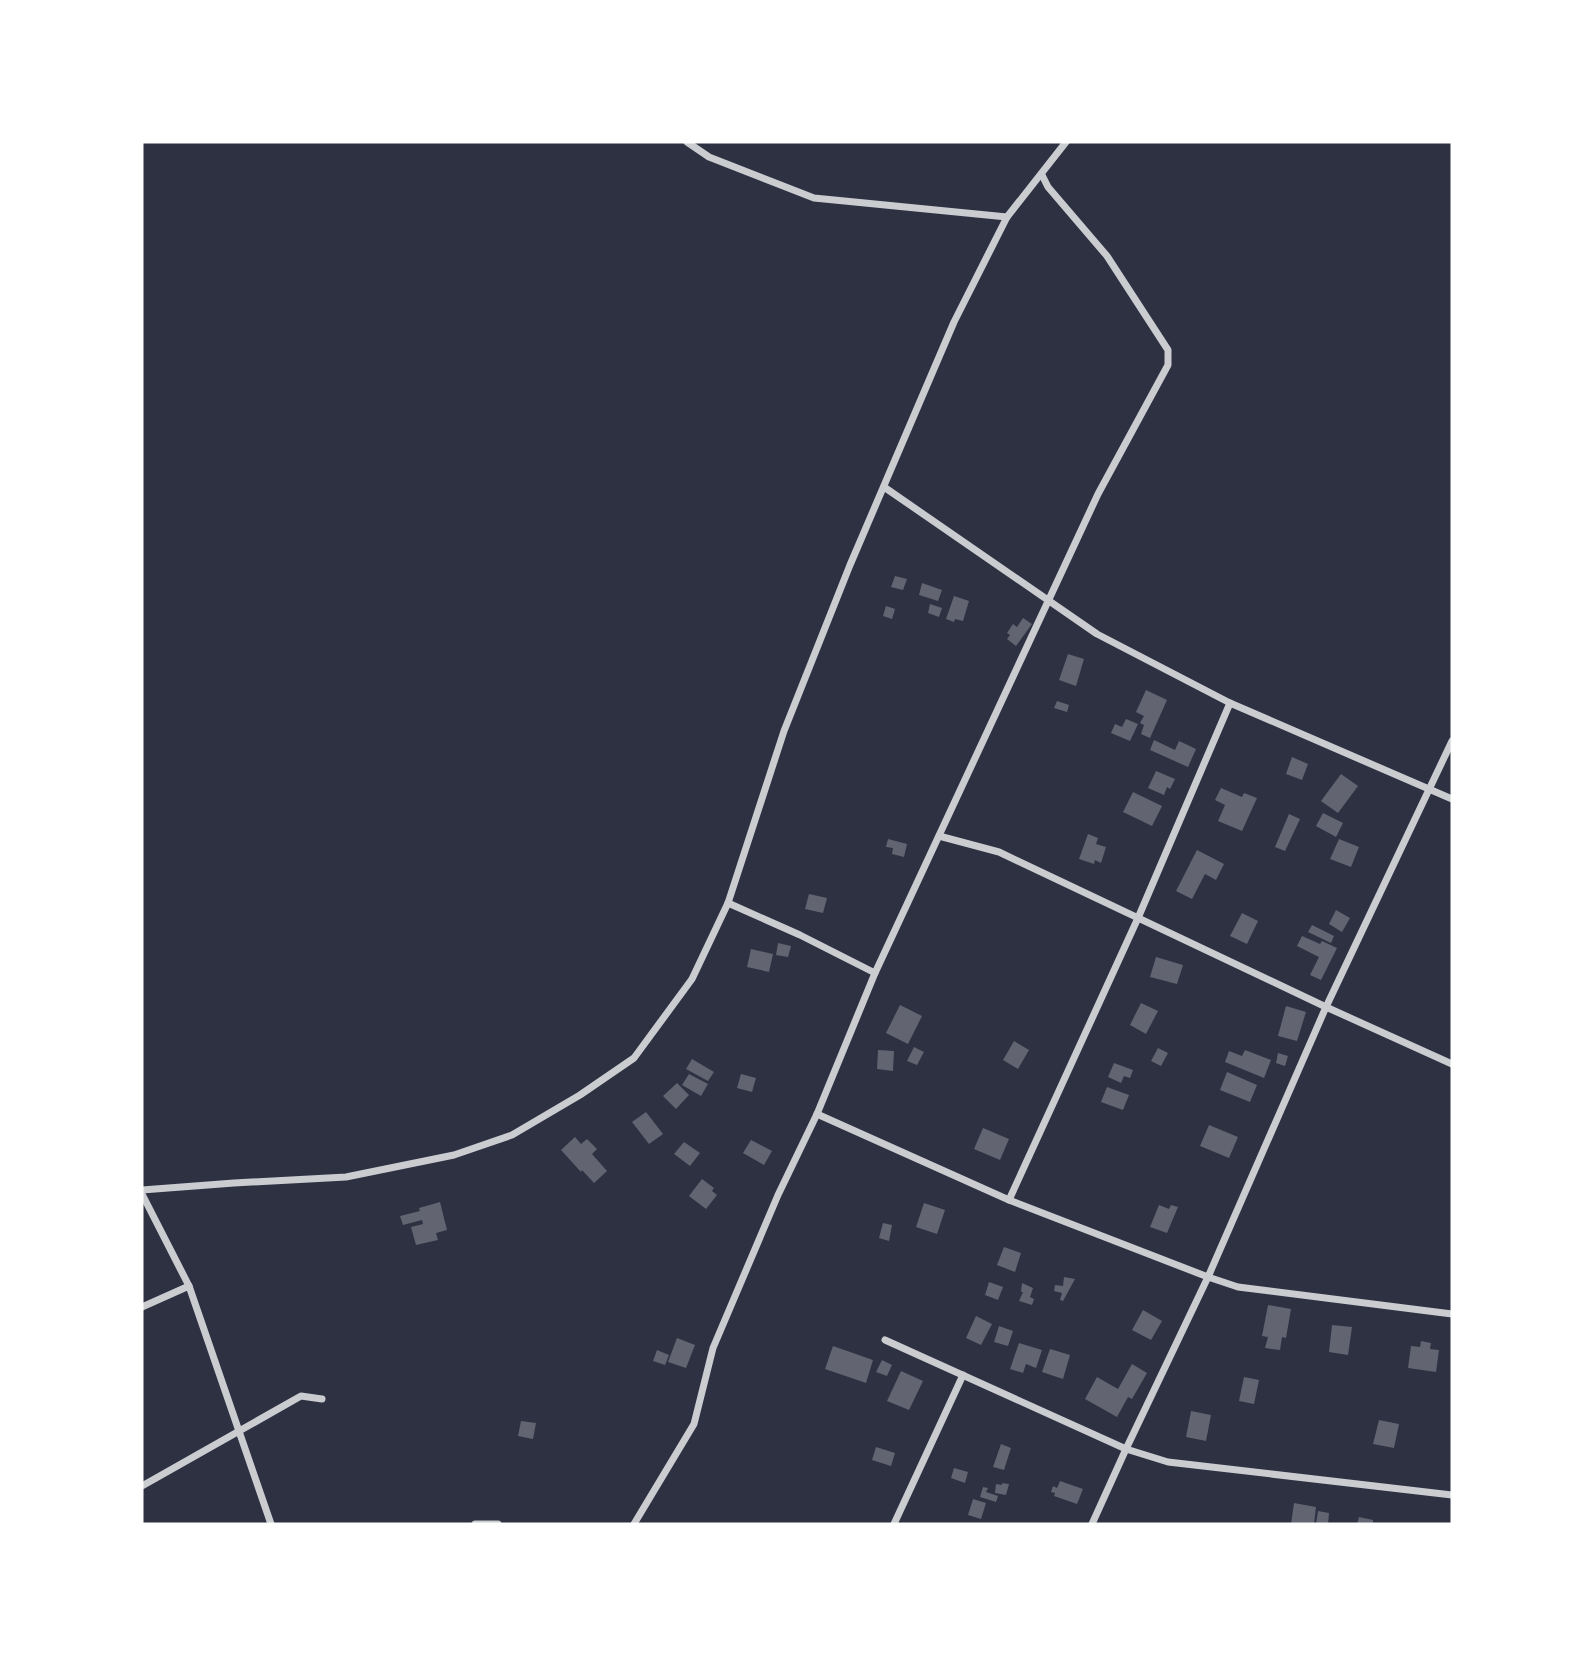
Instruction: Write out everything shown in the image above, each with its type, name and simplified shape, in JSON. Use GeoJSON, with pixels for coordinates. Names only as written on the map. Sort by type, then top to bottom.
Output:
{"type":"FeatureCollection","features":[{"type":"Feature","properties":{"kind":"street"},"geometry":{"type":"LineString","coordinates":[[687,142],[709,157],[814,198],[1007,217]]}},
{"type":"Feature","properties":{"kind":"street"},"geometry":{"type":"LineString","coordinates":[[271,1524],[189,1286],[142,1192],[234,1182],[346,1177],[454,1155],[512,1135],[580,1095],[634,1058],[692,979],[728,903],[784,731],[850,565],[954,322],[1007,217],[1066,142]]}},
{"type":"Feature","properties":{"kind":"street"},"geometry":{"type":"LineString","coordinates":[[634,1524],[694,1424],[713,1348],[778,1195],[817,1114],[875,973],[1098,494],[1168,365],[1168,350],[1107,256],[1048,187],[1042,175]]}},
{"type":"Feature","properties":{"kind":"street"},"geometry":{"type":"LineString","coordinates":[[884,487],[1097,634],[1230,703],[1452,799]]}},
{"type":"Feature","properties":{"kind":"street"},"geometry":{"type":"LineString","coordinates":[[1009,1200],[1138,918],[1230,703]]}},
{"type":"Feature","properties":{"kind":"street"},"geometry":{"type":"LineString","coordinates":[[1093,1524],[1208,1277],[1326,1007],[1452,741]]}},
{"type":"Feature","properties":{"kind":"street"},"geometry":{"type":"LineString","coordinates":[[939,836],[999,852],[1452,1064]]}},
{"type":"Feature","properties":{"kind":"street"},"geometry":{"type":"LineString","coordinates":[[728,903],[875,973]]}},
{"type":"Feature","properties":{"kind":"street"},"geometry":{"type":"LineString","coordinates":[[817,1114],[1009,1200],[1238,1287],[1452,1314]]}},
{"type":"Feature","properties":{"kind":"street"},"geometry":{"type":"LineString","coordinates":[[142,1307],[189,1286]]}},
{"type":"Feature","properties":{"kind":"street"},"geometry":{"type":"LineString","coordinates":[[885,1340],[1126,1449],[1168,1462],[1452,1496]]}},
{"type":"Feature","properties":{"kind":"street"},"geometry":{"type":"LineString","coordinates":[[894,1524],[963,1375]]}},
{"type":"Feature","properties":{"kind":"street"},"geometry":{"type":"LineString","coordinates":[[142,1486],[301,1396],[321,1399]]}},
{"type":"Feature","properties":{"kind":"street"},"geometry":{"type":"LineString","coordinates":[[475,1524],[498,1524]]}},
{"type":"Feature","properties":{"kind":"building"},"geometry":{"type":"Polygon","coordinates":[[[895,576],[907,579],[903,590],[891,587],[895,576]]]}},
{"type":"Feature","properties":{"kind":"building"},"geometry":{"type":"Polygon","coordinates":[[[922,583],[942,590],[938,601],[919,595],[922,583]]]}},
{"type":"Feature","properties":{"kind":"building"},"geometry":{"type":"Polygon","coordinates":[[[954,596],[969,601],[963,621],[946,619],[954,596]]]}},
{"type":"Feature","properties":{"kind":"building"},"geometry":{"type":"Polygon","coordinates":[[[930,604],[942,608],[939,617],[928,613],[930,604]]]}},
{"type":"Feature","properties":{"kind":"building"},"geometry":{"type":"Polygon","coordinates":[[[886,606],[895,609],[892,619],[883,616],[886,606]]]}},
{"type":"Feature","properties":{"kind":"building"},"geometry":{"type":"Polygon","coordinates":[[[1023,618],[1032,624],[1016,646],[1007,639],[1010,635],[1007,633],[1013,624],[1017,627],[1023,618]]]}},
{"type":"Feature","properties":{"kind":"building"},"geometry":{"type":"Polygon","coordinates":[[[1068,654],[1084,659],[1076,686],[1059,680],[1068,654]]]}},
{"type":"Feature","properties":{"kind":"building"},"geometry":{"type":"Polygon","coordinates":[[[1146,690],[1167,700],[1150,738],[1141,734],[1144,725],[1140,723],[1144,716],[1136,712],[1146,690]]]}},
{"type":"Feature","properties":{"kind":"building"},"geometry":{"type":"Polygon","coordinates":[[[1057,701],[1069,705],[1067,712],[1054,708],[1057,701]]]}},
{"type":"Feature","properties":{"kind":"building"},"geometry":{"type":"Polygon","coordinates":[[[1126,719],[1138,724],[1130,741],[1111,733],[1115,724],[1122,727],[1126,719]]]}},
{"type":"Feature","properties":{"kind":"building"},"geometry":{"type":"Polygon","coordinates":[[[1154,740],[1175,750],[1179,741],[1196,749],[1188,767],[1150,750],[1154,740]]]}},
{"type":"Feature","properties":{"kind":"building"},"geometry":{"type":"Polygon","coordinates":[[[1292,757],[1308,764],[1302,780],[1286,774],[1292,757]]]}},
{"type":"Feature","properties":{"kind":"building"},"geometry":{"type":"Polygon","coordinates":[[[1156,771],[1175,779],[1164,795],[1148,788],[1156,771]]]}},
{"type":"Feature","properties":{"kind":"building"},"geometry":{"type":"Polygon","coordinates":[[[1341,774],[1358,786],[1338,813],[1321,801],[1341,774]]]}},
{"type":"Feature","properties":{"kind":"building"},"geometry":{"type":"Polygon","coordinates":[[[1221,788],[1242,797],[1244,793],[1257,798],[1242,831],[1218,821],[1225,805],[1215,800],[1221,788]]]}},
{"type":"Feature","properties":{"kind":"building"},"geometry":{"type":"Polygon","coordinates":[[[1133,792],[1162,806],[1152,826],[1123,812],[1133,792]]]}},
{"type":"Feature","properties":{"kind":"building"},"geometry":{"type":"Polygon","coordinates":[[[1323,813],[1343,823],[1336,837],[1316,826],[1323,813]]]}},
{"type":"Feature","properties":{"kind":"building"},"geometry":{"type":"Polygon","coordinates":[[[1289,814],[1300,819],[1285,851],[1275,847],[1289,814]]]}},
{"type":"Feature","properties":{"kind":"building"},"geometry":{"type":"Polygon","coordinates":[[[1088,834],[1098,838],[1096,844],[1106,847],[1101,863],[1095,860],[1094,864],[1079,859],[1088,834]]]}},
{"type":"Feature","properties":{"kind":"building"},"geometry":{"type":"Polygon","coordinates":[[[888,839],[907,844],[904,857],[892,854],[893,848],[886,847],[888,839]]]}},
{"type":"Feature","properties":{"kind":"building"},"geometry":{"type":"Polygon","coordinates":[[[1339,839],[1359,847],[1351,867],[1330,859],[1339,839]]]}},
{"type":"Feature","properties":{"kind":"building"},"geometry":{"type":"Polygon","coordinates":[[[1197,850],[1224,864],[1216,880],[1205,874],[1192,899],[1176,891],[1197,850]]]}},
{"type":"Feature","properties":{"kind":"building"},"geometry":{"type":"Polygon","coordinates":[[[809,894],[827,898],[823,913],[805,909],[809,894]]]}},
{"type":"Feature","properties":{"kind":"building"},"geometry":{"type":"Polygon","coordinates":[[[1336,910],[1350,918],[1342,932],[1329,924],[1336,910]]]}},
{"type":"Feature","properties":{"kind":"building"},"geometry":{"type":"Polygon","coordinates":[[[1242,913],[1258,921],[1247,944],[1230,936],[1242,913]]]}},
{"type":"Feature","properties":{"kind":"building"},"geometry":{"type":"Polygon","coordinates":[[[1312,925],[1334,936],[1331,943],[1308,932],[1312,925]]]}},
{"type":"Feature","properties":{"kind":"building"},"geometry":{"type":"Polygon","coordinates":[[[1302,936],[1337,948],[1321,980],[1310,975],[1319,957],[1297,946],[1302,936]]]}},
{"type":"Feature","properties":{"kind":"building"},"geometry":{"type":"Polygon","coordinates":[[[778,943],[791,946],[788,957],[776,955],[778,943]]]}},
{"type":"Feature","properties":{"kind":"building"},"geometry":{"type":"Polygon","coordinates":[[[751,949],[773,954],[769,972],[747,967],[751,949]]]}},
{"type":"Feature","properties":{"kind":"building"},"geometry":{"type":"Polygon","coordinates":[[[1156,957],[1183,965],[1177,984],[1150,977],[1156,957]]]}},
{"type":"Feature","properties":{"kind":"building"},"geometry":{"type":"Polygon","coordinates":[[[1141,1003],[1158,1011],[1146,1034],[1130,1025],[1141,1003]]]}},
{"type":"Feature","properties":{"kind":"building"},"geometry":{"type":"Polygon","coordinates":[[[900,1005],[922,1016],[908,1044],[886,1033],[900,1005]]]}},
{"type":"Feature","properties":{"kind":"building"},"geometry":{"type":"Polygon","coordinates":[[[1286,1006],[1306,1012],[1297,1041],[1278,1036],[1286,1006]]]}},
{"type":"Feature","properties":{"kind":"building"},"geometry":{"type":"Polygon","coordinates":[[[1014,1041],[1029,1050],[1018,1069],[1003,1060],[1014,1041]]]}},
{"type":"Feature","properties":{"kind":"building"},"geometry":{"type":"Polygon","coordinates":[[[914,1047],[924,1052],[917,1065],[907,1061],[914,1047]]]}},
{"type":"Feature","properties":{"kind":"building"},"geometry":{"type":"Polygon","coordinates":[[[1158,1048],[1168,1053],[1161,1066],[1151,1061],[1158,1048]]]}},
{"type":"Feature","properties":{"kind":"building"},"geometry":{"type":"Polygon","coordinates":[[[878,1050],[894,1051],[893,1071],[877,1069],[878,1050]]]}},
{"type":"Feature","properties":{"kind":"building"},"geometry":{"type":"Polygon","coordinates":[[[1245,1050],[1271,1060],[1264,1078],[1225,1062],[1229,1051],[1242,1056],[1245,1050]]]}},
{"type":"Feature","properties":{"kind":"building"},"geometry":{"type":"Polygon","coordinates":[[[1278,1053],[1288,1056],[1285,1066],[1276,1063],[1278,1053]]]}},
{"type":"Feature","properties":{"kind":"building"},"geometry":{"type":"Polygon","coordinates":[[[692,1059],[714,1072],[708,1081],[686,1069],[692,1059]]]}},
{"type":"Feature","properties":{"kind":"building"},"geometry":{"type":"Polygon","coordinates":[[[1114,1063],[1133,1070],[1130,1078],[1124,1076],[1121,1083],[1108,1077],[1114,1063]]]}},
{"type":"Feature","properties":{"kind":"building"},"geometry":{"type":"Polygon","coordinates":[[[1227,1072],[1257,1085],[1250,1102],[1220,1090],[1227,1072]]]}},
{"type":"Feature","properties":{"kind":"building"},"geometry":{"type":"Polygon","coordinates":[[[689,1074],[708,1084],[701,1096],[682,1085],[689,1074]]]}},
{"type":"Feature","properties":{"kind":"building"},"geometry":{"type":"Polygon","coordinates":[[[741,1074],[756,1078],[752,1092],[737,1088],[741,1074]]]}},
{"type":"Feature","properties":{"kind":"building"},"geometry":{"type":"Polygon","coordinates":[[[677,1083],[689,1095],[676,1109],[663,1096],[677,1083]]]}},
{"type":"Feature","properties":{"kind":"building"},"geometry":{"type":"Polygon","coordinates":[[[1107,1087],[1129,1095],[1123,1110],[1101,1102],[1107,1087]]]}},
{"type":"Feature","properties":{"kind":"building"},"geometry":{"type":"Polygon","coordinates":[[[646,1112],[663,1134],[649,1144],[632,1122],[646,1112]]]}},
{"type":"Feature","properties":{"kind":"building"},"geometry":{"type":"Polygon","coordinates":[[[1209,1125],[1238,1137],[1229,1158],[1200,1146],[1209,1125]]]}},
{"type":"Feature","properties":{"kind":"building"},"geometry":{"type":"Polygon","coordinates":[[[983,1128],[1009,1139],[1000,1160],[974,1149],[983,1128]]]}},
{"type":"Feature","properties":{"kind":"building"},"geometry":{"type":"Polygon","coordinates":[[[575,1137],[581,1144],[587,1139],[597,1149],[592,1154],[607,1171],[594,1183],[561,1150],[575,1137]]]}},
{"type":"Feature","properties":{"kind":"building"},"geometry":{"type":"Polygon","coordinates":[[[751,1140],[772,1151],[764,1165],[743,1153],[751,1140]]]}},
{"type":"Feature","properties":{"kind":"building"},"geometry":{"type":"Polygon","coordinates":[[[684,1142],[700,1153],[690,1166],[674,1154],[684,1142]]]}},
{"type":"Feature","properties":{"kind":"building"},"geometry":{"type":"Polygon","coordinates":[[[702,1179],[714,1188],[712,1191],[717,1195],[706,1209],[689,1196],[702,1179]]]}},
{"type":"Feature","properties":{"kind":"building"},"geometry":{"type":"Polygon","coordinates":[[[440,1202],[447,1230],[436,1233],[438,1240],[416,1245],[411,1227],[423,1224],[422,1220],[403,1225],[400,1216],[440,1202]]]}},
{"type":"Feature","properties":{"kind":"building"},"geometry":{"type":"Polygon","coordinates":[[[924,1203],[945,1210],[937,1234],[916,1227],[924,1203]]]}},
{"type":"Feature","properties":{"kind":"building"},"geometry":{"type":"Polygon","coordinates":[[[1159,1205],[1169,1209],[1171,1205],[1178,1207],[1167,1233],[1150,1227],[1159,1205]]]}},
{"type":"Feature","properties":{"kind":"building"},"geometry":{"type":"Polygon","coordinates":[[[883,1223],[892,1225],[889,1241],[879,1238],[883,1223]]]}},
{"type":"Feature","properties":{"kind":"building"},"geometry":{"type":"Polygon","coordinates":[[[1004,1247],[1021,1253],[1015,1272],[997,1265],[1004,1247]]]}},
{"type":"Feature","properties":{"kind":"building"},"geometry":{"type":"Polygon","coordinates":[[[1064,1277],[1075,1279],[1063,1301],[1060,1300],[1062,1293],[1054,1291],[1055,1285],[1063,1286],[1064,1277]]]}},
{"type":"Feature","properties":{"kind":"building"},"geometry":{"type":"Polygon","coordinates":[[[989,1282],[1003,1287],[998,1300],[985,1295],[989,1282]]]}},
{"type":"Feature","properties":{"kind":"building"},"geometry":{"type":"Polygon","coordinates":[[[1022,1283],[1033,1288],[1030,1297],[1034,1299],[1032,1305],[1019,1301],[1023,1292],[1022,1283]]]}},
{"type":"Feature","properties":{"kind":"building"},"geometry":{"type":"Polygon","coordinates":[[[1268,1305],[1291,1309],[1286,1338],[1282,1337],[1280,1350],[1265,1348],[1268,1337],[1262,1336],[1268,1305]]]}},
{"type":"Feature","properties":{"kind":"building"},"geometry":{"type":"Polygon","coordinates":[[[1143,1310],[1162,1321],[1151,1340],[1132,1330],[1143,1310]]]}},
{"type":"Feature","properties":{"kind":"building"},"geometry":{"type":"Polygon","coordinates":[[[976,1316],[992,1324],[981,1345],[966,1338],[976,1316]]]}},
{"type":"Feature","properties":{"kind":"building"},"geometry":{"type":"Polygon","coordinates":[[[1332,1325],[1352,1327],[1348,1355],[1329,1352],[1332,1325]]]}},
{"type":"Feature","properties":{"kind":"building"},"geometry":{"type":"Polygon","coordinates":[[[999,1326],[1013,1331],[1008,1346],[994,1342],[999,1326]]]}},
{"type":"Feature","properties":{"kind":"building"},"geometry":{"type":"Polygon","coordinates":[[[677,1338],[695,1345],[686,1368],[668,1362],[677,1338]]]}},
{"type":"Feature","properties":{"kind":"building"},"geometry":{"type":"Polygon","coordinates":[[[1421,1341],[1431,1343],[1430,1349],[1439,1350],[1436,1372],[1408,1368],[1411,1346],[1420,1347],[1421,1341]]]}},
{"type":"Feature","properties":{"kind":"building"},"geometry":{"type":"Polygon","coordinates":[[[1019,1343],[1042,1350],[1036,1368],[1026,1364],[1023,1373],[1010,1369],[1019,1343]]]}},
{"type":"Feature","properties":{"kind":"building"},"geometry":{"type":"Polygon","coordinates":[[[833,1346],[873,1360],[866,1383],[825,1369],[833,1346]]]}},
{"type":"Feature","properties":{"kind":"building"},"geometry":{"type":"Polygon","coordinates":[[[1050,1349],[1070,1355],[1063,1379],[1042,1372],[1050,1349]]]}},
{"type":"Feature","properties":{"kind":"building"},"geometry":{"type":"Polygon","coordinates":[[[657,1350],[669,1355],[665,1365],[653,1361],[657,1350]]]}},
{"type":"Feature","properties":{"kind":"building"},"geometry":{"type":"Polygon","coordinates":[[[882,1360],[892,1365],[887,1376],[876,1372],[882,1360]]]}},
{"type":"Feature","properties":{"kind":"building"},"geometry":{"type":"Polygon","coordinates":[[[1132,1364],[1147,1373],[1132,1399],[1128,1397],[1117,1417],[1085,1399],[1097,1377],[1118,1389],[1132,1364]]]}},
{"type":"Feature","properties":{"kind":"building"},"geometry":{"type":"Polygon","coordinates":[[[901,1371],[923,1381],[909,1410],[887,1401],[901,1371]]]}},
{"type":"Feature","properties":{"kind":"building"},"geometry":{"type":"Polygon","coordinates":[[[1244,1377],[1259,1380],[1254,1404],[1239,1401],[1244,1377]]]}},
{"type":"Feature","properties":{"kind":"building"},"geometry":{"type":"Polygon","coordinates":[[[1191,1411],[1211,1415],[1206,1441],[1186,1437],[1191,1411]]]}},
{"type":"Feature","properties":{"kind":"building"},"geometry":{"type":"Polygon","coordinates":[[[1379,1420],[1399,1424],[1394,1448],[1373,1444],[1379,1420]]]}},
{"type":"Feature","properties":{"kind":"building"},"geometry":{"type":"Polygon","coordinates":[[[521,1421],[536,1423],[533,1439],[518,1436],[521,1421]]]}},
{"type":"Feature","properties":{"kind":"building"},"geometry":{"type":"Polygon","coordinates":[[[1001,1444],[1011,1448],[1004,1470],[993,1467],[1001,1444]]]}},
{"type":"Feature","properties":{"kind":"building"},"geometry":{"type":"Polygon","coordinates":[[[876,1447],[895,1453],[891,1466],[872,1460],[876,1447]]]}},
{"type":"Feature","properties":{"kind":"building"},"geometry":{"type":"Polygon","coordinates":[[[954,1468],[968,1472],[965,1483],[951,1478],[954,1468]]]}},
{"type":"Feature","properties":{"kind":"building"},"geometry":{"type":"Polygon","coordinates":[[[1060,1481],[1083,1489],[1077,1504],[1054,1496],[1055,1493],[1051,1492],[1053,1486],[1057,1488],[1060,1481]]]}},
{"type":"Feature","properties":{"kind":"building"},"geometry":{"type":"Polygon","coordinates":[[[996,1484],[1009,1484],[1006,1495],[995,1493],[996,1484]]]}},
{"type":"Feature","properties":{"kind":"building"},"geometry":{"type":"Polygon","coordinates":[[[983,1487],[988,1488],[986,1492],[998,1496],[996,1502],[980,1497],[983,1487]]]}},
{"type":"Feature","properties":{"kind":"building"},"geometry":{"type":"Polygon","coordinates":[[[973,1499],[986,1503],[981,1519],[968,1515],[973,1499]]]}},
{"type":"Feature","properties":{"kind":"building"},"geometry":{"type":"Polygon","coordinates":[[[1294,1503],[1316,1507],[1314,1524],[1291,1524],[1294,1503]]]}},
{"type":"Feature","properties":{"kind":"building"},"geometry":{"type":"Polygon","coordinates":[[[1318,1511],[1329,1513],[1328,1524],[1316,1524],[1318,1511]]]}},
{"type":"Feature","properties":{"kind":"building"},"geometry":{"type":"Polygon","coordinates":[[[1359,1517],[1373,1520],[1373,1524],[1357,1524],[1359,1517]]]}}]}
